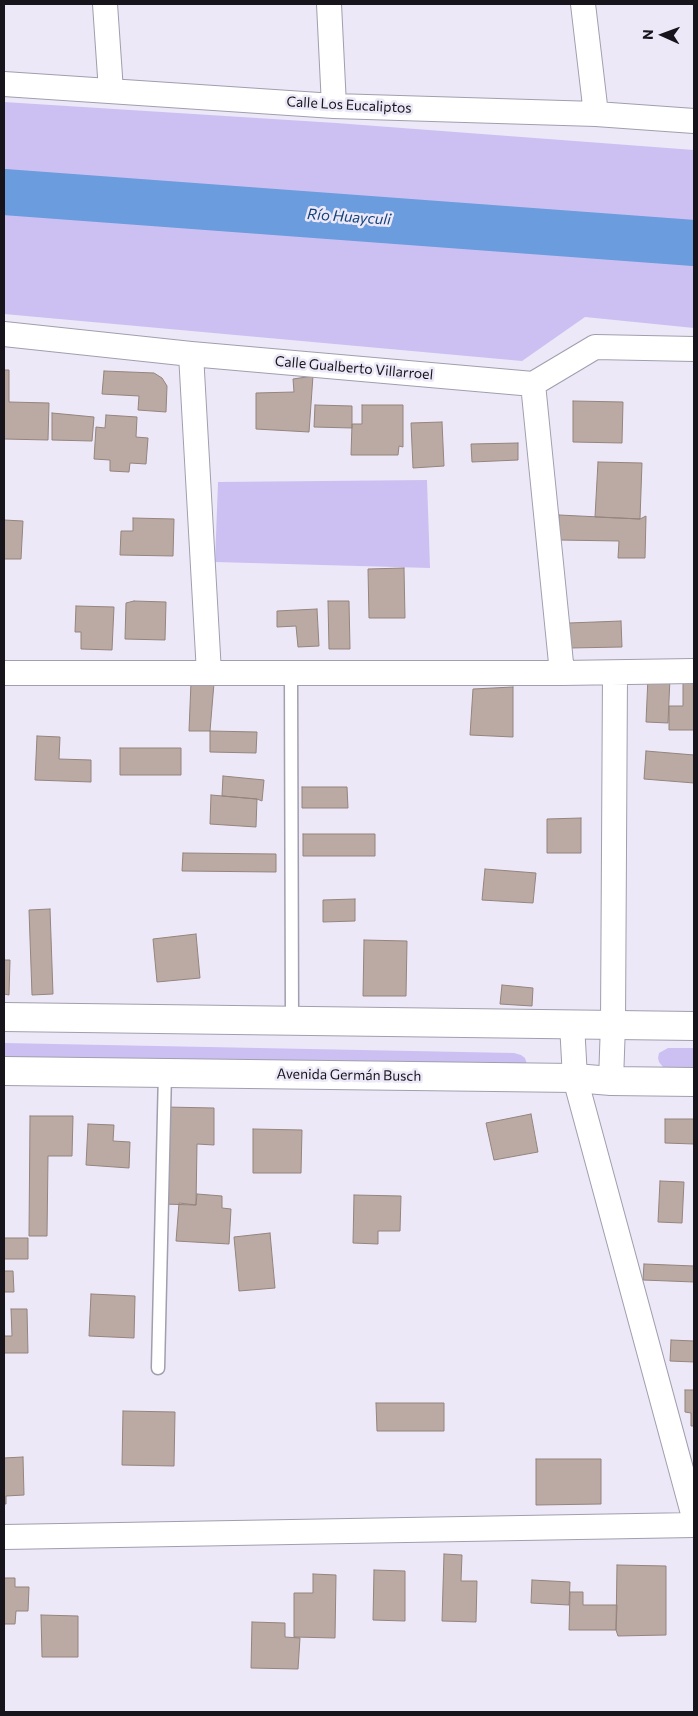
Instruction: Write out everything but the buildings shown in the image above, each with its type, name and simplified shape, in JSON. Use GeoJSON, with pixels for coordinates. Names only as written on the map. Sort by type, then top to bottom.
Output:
{"type":"FeatureCollection","features":[{"type":"Feature","properties":{"kind":"main road"},"geometry":{"type":"LineString","coordinates":[[4,1017],[694,1026]]}},
{"type":"Feature","properties":{"kind":"main road","name":"Avenida Germán Busch"},"geometry":{"type":"LineString","coordinates":[[4,1071],[575,1078],[611,1081],[694,1082]]}},
{"type":"Feature","properties":{"kind":"street"},"geometry":{"type":"LineString","coordinates":[[105,4],[110,91]]}},
{"type":"Feature","properties":{"kind":"street"},"geometry":{"type":"LineString","coordinates":[[329,4],[334,106]]}},
{"type":"Feature","properties":{"kind":"street"},"geometry":{"type":"LineString","coordinates":[[583,4],[596,114]]}},
{"type":"Feature","properties":{"kind":"street","name":"Calle Los Eucaliptos"},"geometry":{"type":"LineString","coordinates":[[4,84],[334,106],[596,114],[694,121]]}},
{"type":"Feature","properties":{"kind":"street","name":"Calle Gualberto Villarroel"},"geometry":{"type":"LineString","coordinates":[[4,334],[191,354],[533,384]]}},
{"type":"Feature","properties":{"kind":"street"},"geometry":{"type":"LineString","coordinates":[[562,673],[533,384],[595,347],[694,349]]}},
{"type":"Feature","properties":{"kind":"street"},"geometry":{"type":"LineString","coordinates":[[191,354],[208,673]]}},
{"type":"Feature","properties":{"kind":"street"},"geometry":{"type":"LineString","coordinates":[[4,673],[615,673],[694,671]]}},
{"type":"Feature","properties":{"kind":"street"},"geometry":{"type":"LineString","coordinates":[[611,1081],[615,673]]}},
{"type":"Feature","properties":{"kind":"street"},"geometry":{"type":"LineString","coordinates":[[572,1024],[575,1078],[694,1518]]}},
{"type":"Feature","properties":{"kind":"street"},"geometry":{"type":"LineString","coordinates":[[4,1536],[694,1525]]}},
{"type":"Feature","properties":{"kind":"lane"},"geometry":{"type":"LineString","coordinates":[[291,673],[292,1020]]}},
{"type":"Feature","properties":{"kind":"lane"},"geometry":{"type":"LineString","coordinates":[[158,1368],[165,1072]]}},
{"type":"Feature","properties":{"kind":"shaded area"},"geometry":{"type":"Polygon","coordinates":[[[4,102],[336,123],[694,150],[694,328],[585,317],[522,361],[4,314],[4,102]]]}},
{"type":"Feature","properties":{"kind":"shaded area"},"geometry":{"type":"Polygon","coordinates":[[[427,480],[430,568],[215,562],[218,482],[427,480]]]}},
{"type":"Feature","properties":{"kind":"shaded area"},"geometry":{"type":"Polygon","coordinates":[[[4,1043],[514,1053],[525,1058],[527,1064],[4,1065],[4,1043]]]}},
{"type":"Feature","properties":{"kind":"shaded area"},"geometry":{"type":"Polygon","coordinates":[[[668,1048],[694,1048],[694,1069],[669,1069],[663,1067],[659,1062],[659,1053],[668,1048]]]}},
{"type":"Feature","properties":{"kind":"waterway","name":"Río Huayculi"},"geometry":{"type":"LineString","coordinates":[[4,192],[694,243]]}}]}
